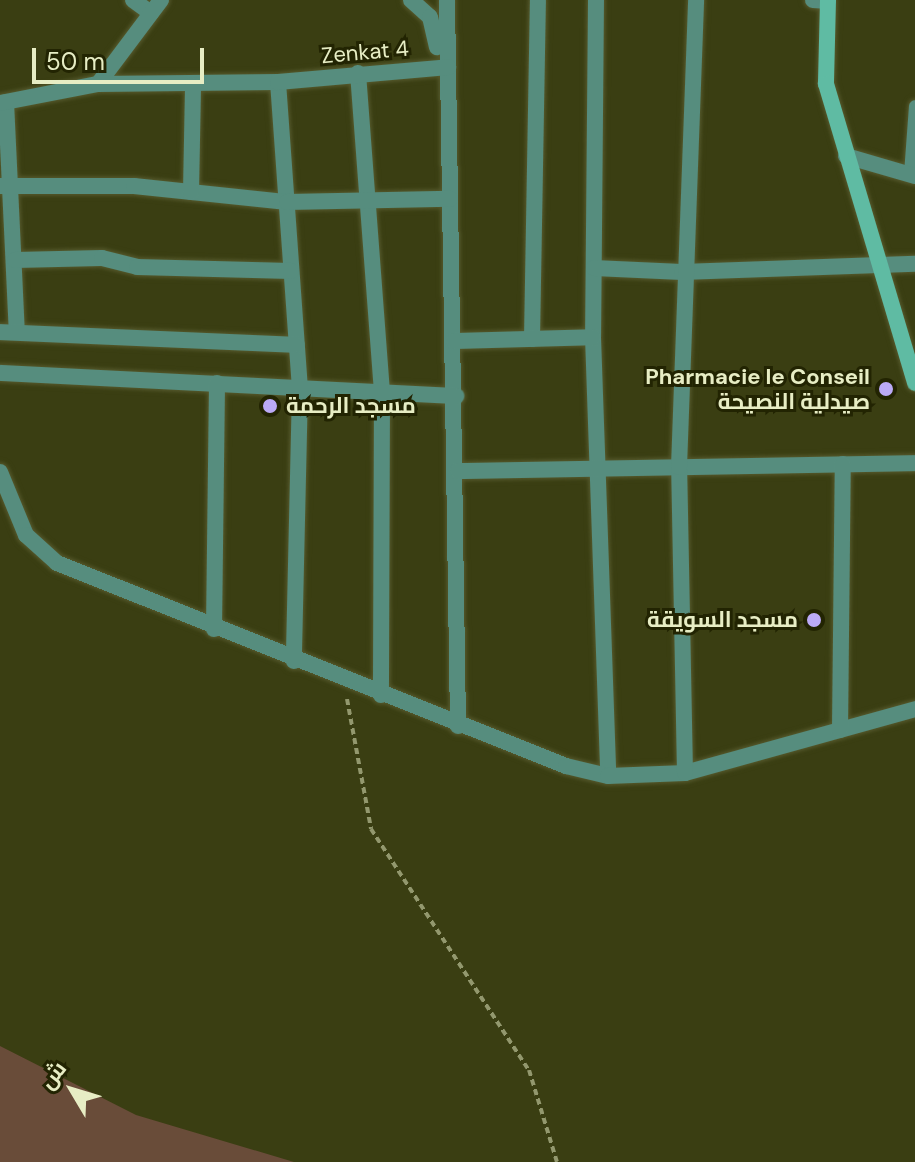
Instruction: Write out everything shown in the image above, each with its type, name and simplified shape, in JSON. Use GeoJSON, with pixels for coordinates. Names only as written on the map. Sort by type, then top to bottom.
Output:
{"type":"FeatureCollection","features":[{"type":"Feature","properties":{"kind":"street"},"geometry":{"type":"LineString","coordinates":[[98,84],[156,6],[133,0]]}},
{"type":"Feature","properties":{"kind":"street"},"geometry":{"type":"LineString","coordinates":[[411,0],[437,31],[442,67],[450,199],[458,471],[458,726]]}},
{"type":"Feature","properties":{"kind":"street"},"geometry":{"type":"LineString","coordinates":[[442,67],[447,0]]}},
{"type":"Feature","properties":{"kind":"street"},"geometry":{"type":"LineString","coordinates":[[532,339],[538,0]]}},
{"type":"Feature","properties":{"kind":"street"},"geometry":{"type":"LineString","coordinates":[[596,0],[593,337],[608,776]]}},
{"type":"Feature","properties":{"kind":"street"},"geometry":{"type":"LineString","coordinates":[[685,773],[679,467],[682,272],[696,0]]}},
{"type":"Feature","properties":{"kind":"street"},"geometry":{"type":"LineString","coordinates":[[823,0],[826,84],[846,156],[910,343],[915,383]]}},
{"type":"Feature","properties":{"kind":"street","name":"Zenkat 4"},"geometry":{"type":"LineString","coordinates":[[3,102],[98,84],[278,82],[442,67]]}},
{"type":"Feature","properties":{"kind":"street"},"geometry":{"type":"LineString","coordinates":[[358,73],[382,392],[381,695]]}},
{"type":"Feature","properties":{"kind":"street"},"geometry":{"type":"LineString","coordinates":[[278,82],[300,388],[294,661]]}},
{"type":"Feature","properties":{"kind":"street"},"geometry":{"type":"LineString","coordinates":[[191,192],[193,85]]}},
{"type":"Feature","properties":{"kind":"street"},"geometry":{"type":"LineString","coordinates":[[3,102],[4,185],[15,260],[8,332],[297,345]]}},
{"type":"Feature","properties":{"kind":"street"},"geometry":{"type":"LineString","coordinates":[[846,156],[912,175]]}},
{"type":"Feature","properties":{"kind":"street"},"geometry":{"type":"LineString","coordinates":[[4,185],[191,192],[287,202],[450,199]]}},
{"type":"Feature","properties":{"kind":"street"},"geometry":{"type":"LineString","coordinates":[[15,260],[102,258],[137,267],[291,271]]}},
{"type":"Feature","properties":{"kind":"street"},"geometry":{"type":"LineString","coordinates":[[594,268],[682,272],[882,261],[915,264]]}},
{"type":"Feature","properties":{"kind":"street"},"geometry":{"type":"LineString","coordinates":[[454,341],[593,337]]}},
{"type":"Feature","properties":{"kind":"street"},"geometry":{"type":"LineString","coordinates":[[0,373],[456,396]]}},
{"type":"Feature","properties":{"kind":"street"},"geometry":{"type":"LineString","coordinates":[[214,629],[217,383]]}},
{"type":"Feature","properties":{"kind":"street"},"geometry":{"type":"LineString","coordinates":[[458,471],[915,463]]}},
{"type":"Feature","properties":{"kind":"street"},"geometry":{"type":"LineString","coordinates":[[840,730],[843,464]]}},
{"type":"Feature","properties":{"kind":"street"},"geometry":{"type":"LineString","coordinates":[[0,472],[26,535],[57,563],[458,726],[608,776],[685,773],[915,709]]}},
{"type":"Feature","properties":{"kind":"lane"},"geometry":{"type":"LineString","coordinates":[[912,175],[915,106]]}},
{"type":"Feature","properties":{"kind":"path"},"geometry":{"type":"LineString","coordinates":[[345,681],[371,829],[529,1070],[557,1162]]}},
{"type":"Feature","properties":{"kind":"shaded area"},"geometry":{"type":"Polygon","coordinates":[[[0,1046],[136,1115],[294,1162],[0,1162],[0,1046]]]}},
{"type":"Feature","properties":{"kind":"place","name":"Pharmacie le Conseil صيدلية النصيحة"},"geometry":{"type":"Point","coordinates":[886,389]}},
{"type":"Feature","properties":{"kind":"place","name":"مسجد الرحمة"},"geometry":{"type":"Point","coordinates":[270,406]}},
{"type":"Feature","properties":{"kind":"place","name":"مسجد السويقة"},"geometry":{"type":"Point","coordinates":[814,620]}}]}
